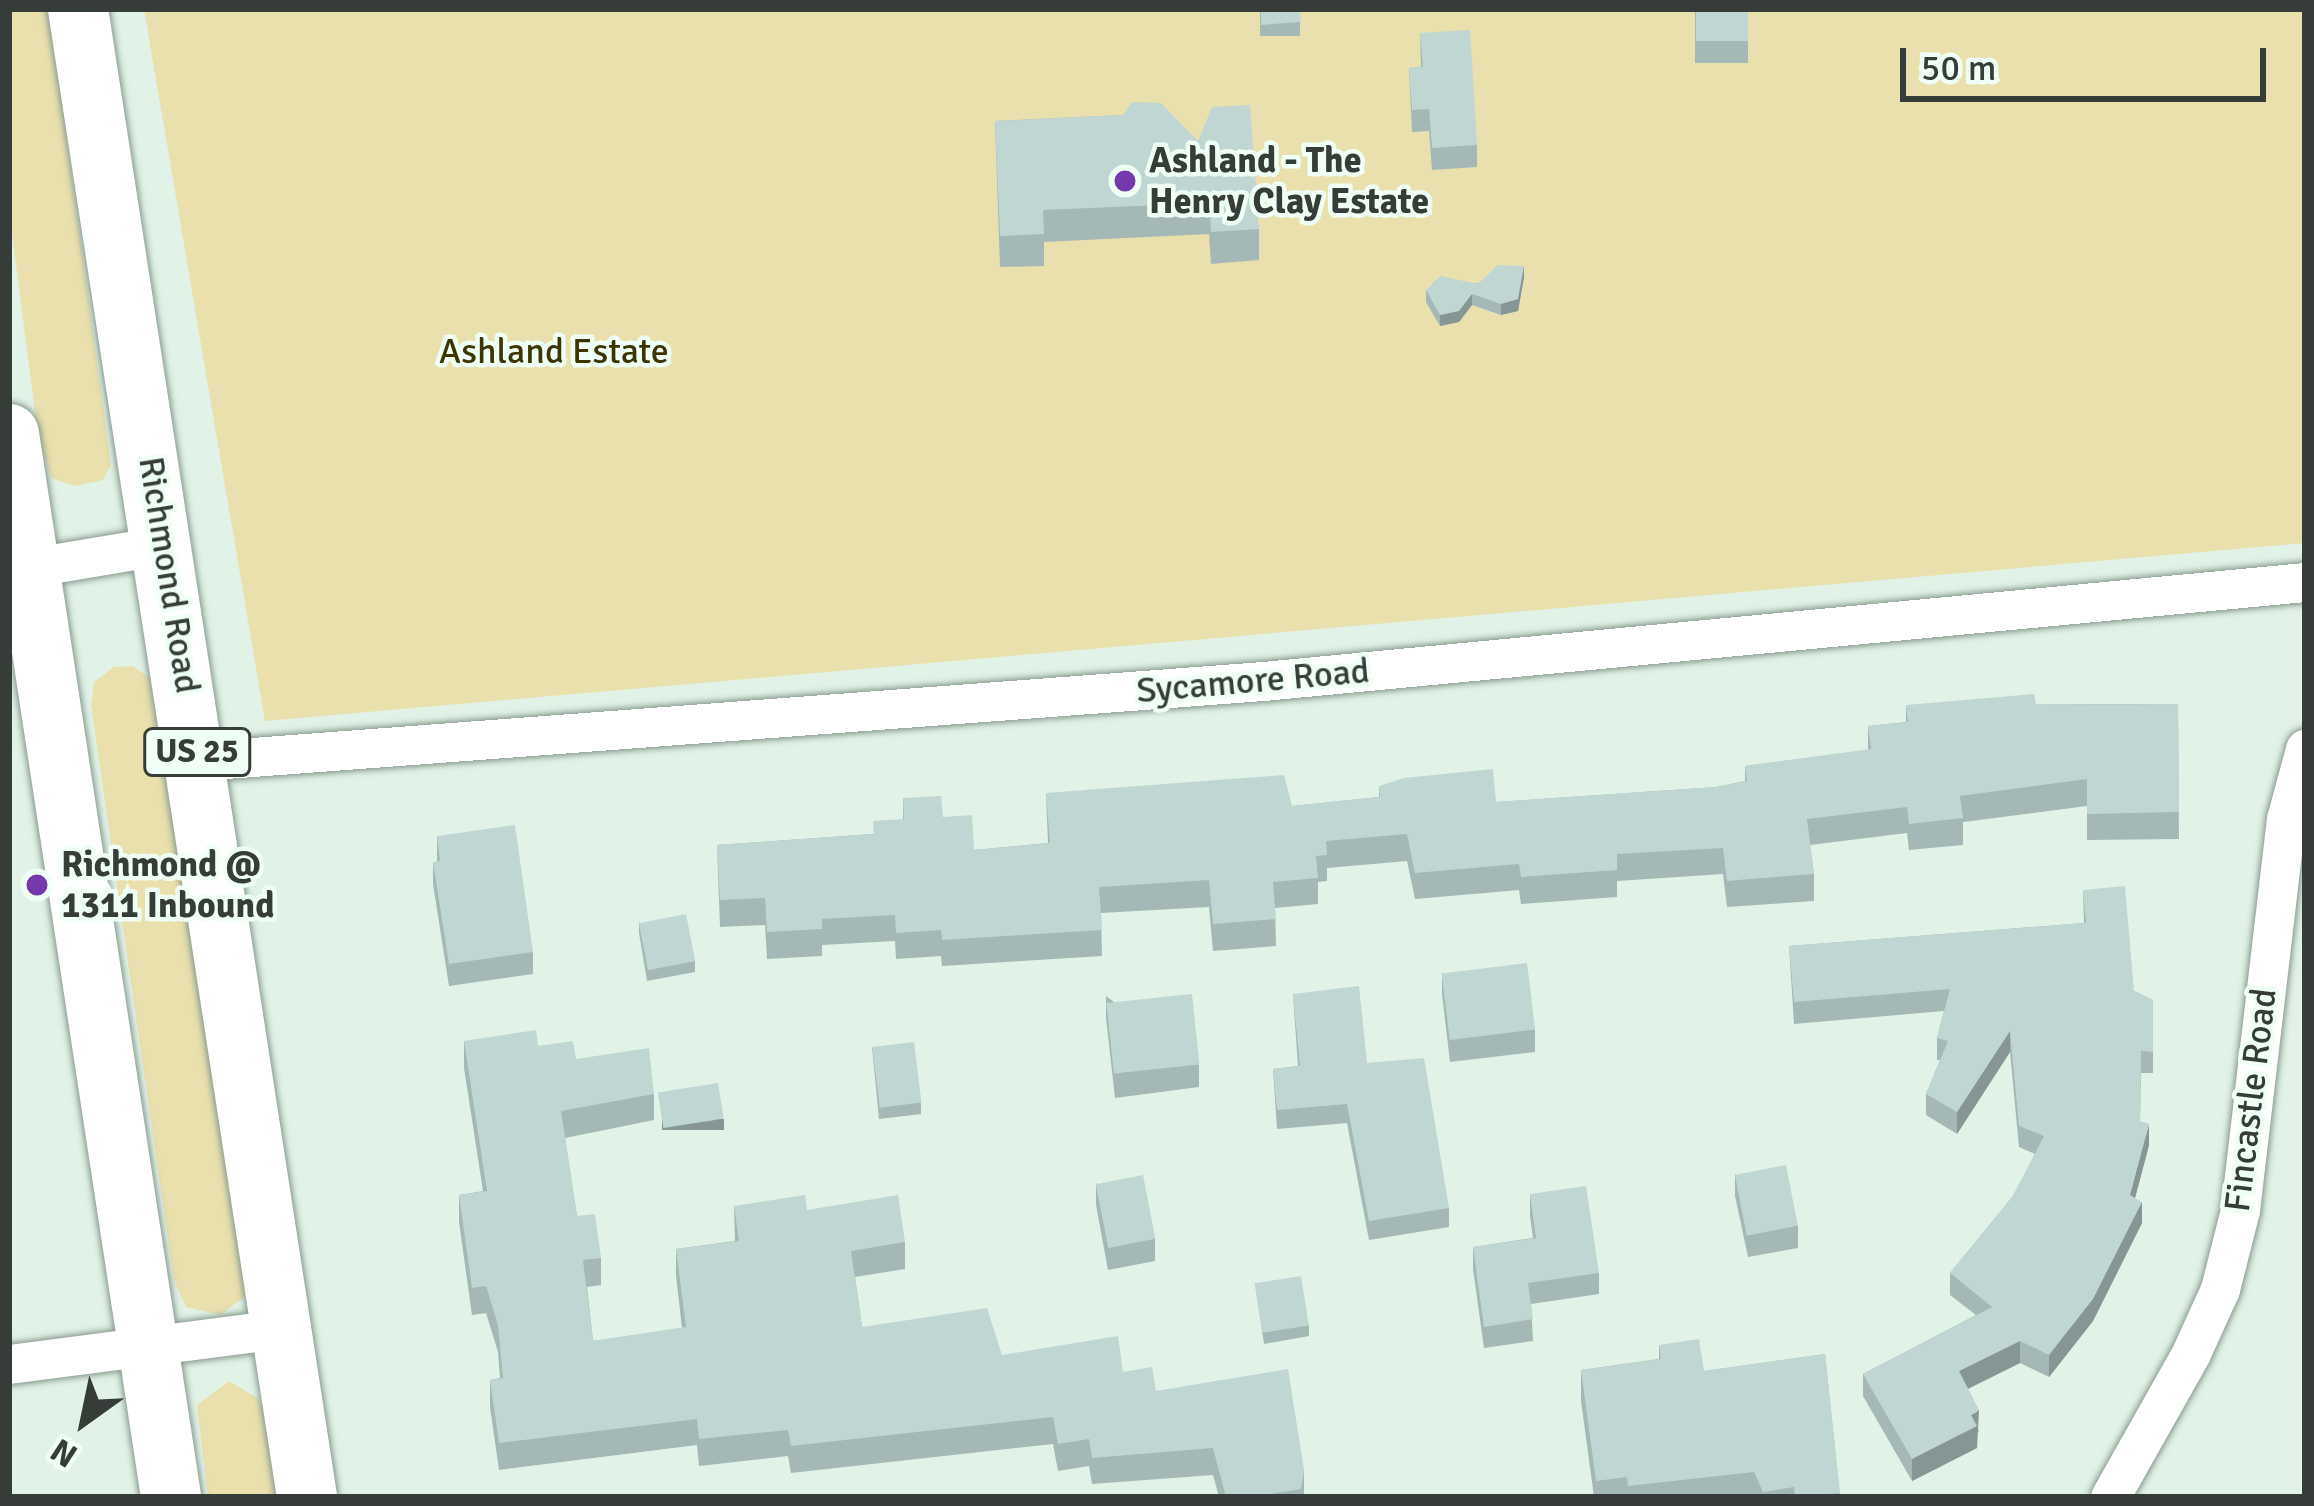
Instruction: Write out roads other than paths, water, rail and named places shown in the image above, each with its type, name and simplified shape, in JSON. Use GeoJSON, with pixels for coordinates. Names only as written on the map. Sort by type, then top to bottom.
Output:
{"type":"FeatureCollection","features":[{"type":"Feature","properties":{"kind":"main road","name":"Richmond Road"},"geometry":{"type":"LineString","coordinates":[[78,9],[199,761],[307,1497]]}},
{"type":"Feature","properties":{"kind":"main road"},"geometry":{"type":"LineString","coordinates":[[9,434],[19,570],[171,1497]]}},
{"type":"Feature","properties":{"kind":"street"},"geometry":{"type":"LineString","coordinates":[[19,570],[164,545]]}},
{"type":"Feature","properties":{"kind":"street","name":"Sycamore Road"},"geometry":{"type":"LineString","coordinates":[[199,761],[1263,681],[2305,582]]}},
{"type":"Feature","properties":{"kind":"street","name":"Fincastle Road"},"geometry":{"type":"LineString","coordinates":[[2110,1497],[2191,1353],[2235,1229],[2255,1130],[2286,819],[2305,749]]}},
{"type":"Feature","properties":{"kind":"street"},"geometry":{"type":"LineString","coordinates":[[9,1364],[280,1329]]}},
{"type":"Feature","properties":{"kind":"place","name":"Ashland - The Henry Clay Estate"},"geometry":{"type":"Point","coordinates":[1125,181]}},
{"type":"Feature","properties":{"kind":"place","name":"Richmond @ 1311 Inbound"},"geometry":{"type":"Point","coordinates":[37,885]}},
{"type":"Feature","properties":{"kind":"park label","name":"Ashland Estate"},"geometry":{"type":"Point","coordinates":[554,352]}}]}
